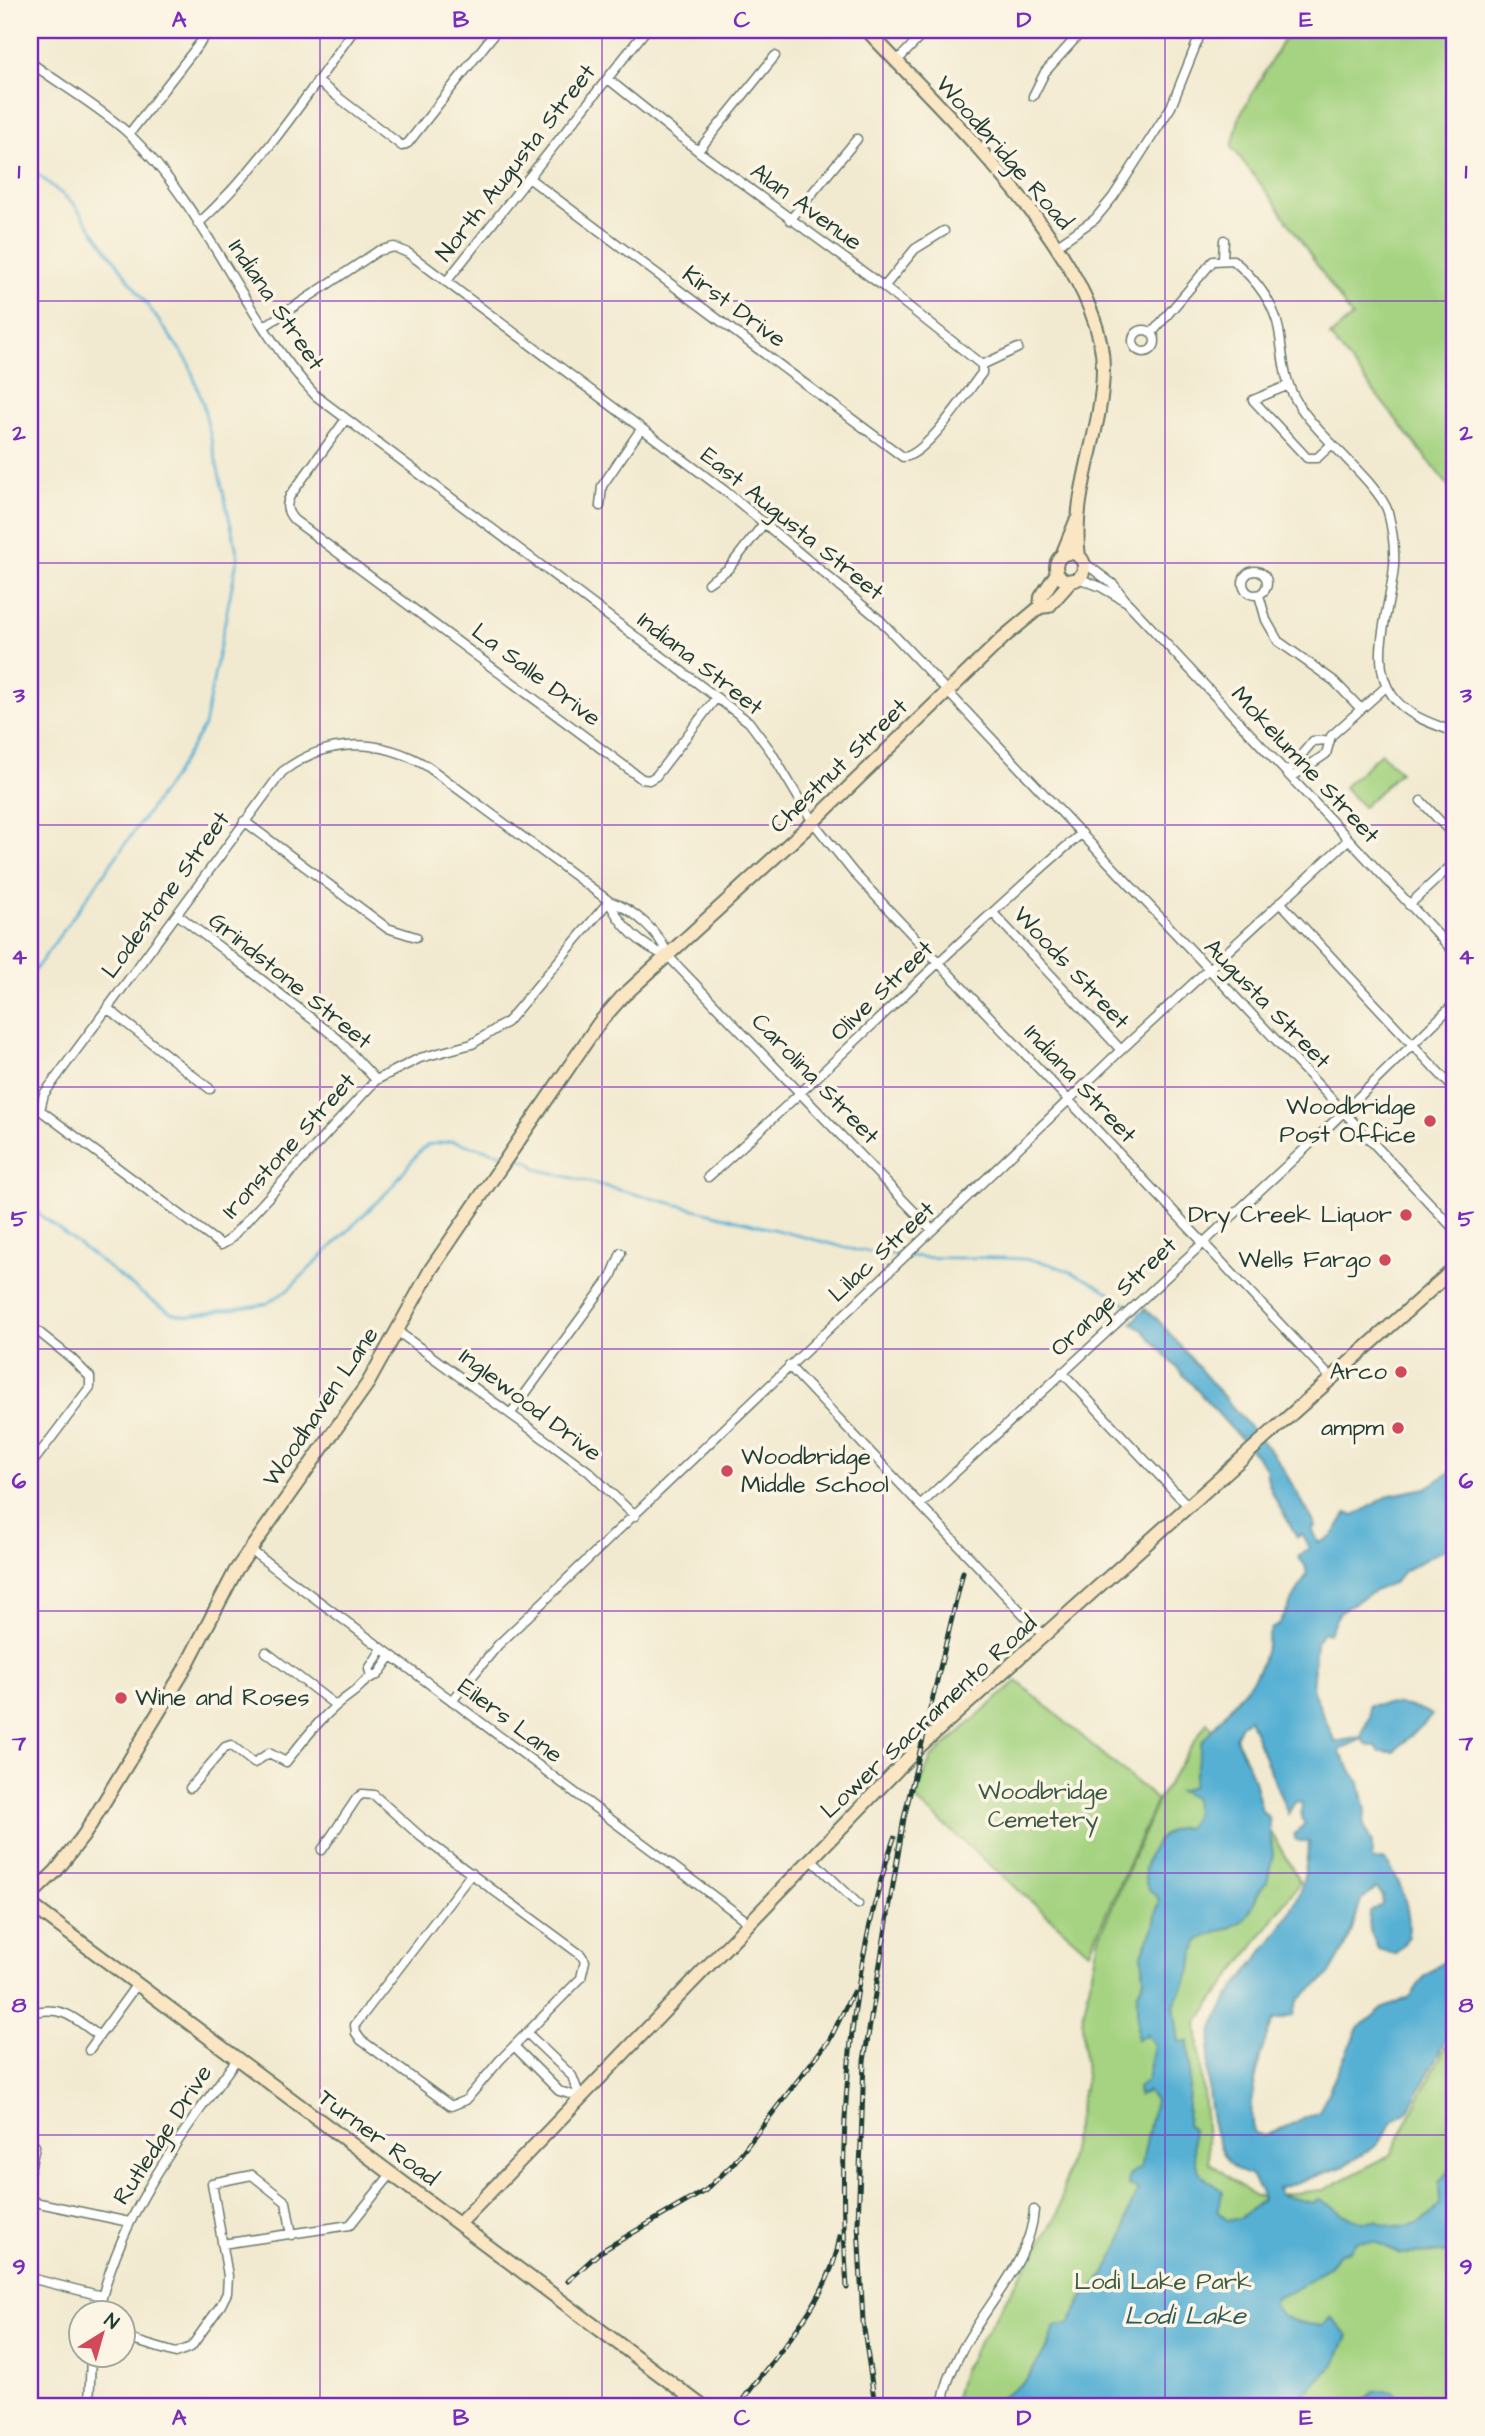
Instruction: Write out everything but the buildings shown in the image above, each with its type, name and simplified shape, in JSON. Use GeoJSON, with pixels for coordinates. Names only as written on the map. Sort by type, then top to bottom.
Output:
{"type":"FeatureCollection","features":[{"type":"Feature","properties":{"kind":"street"},"geometry":{"type":"LineString","coordinates":[[129,134],[210,30]]}},
{"type":"Feature","properties":{"kind":"street"},"geometry":{"type":"LineString","coordinates":[[198,224],[230,195],[354,30]]}},
{"type":"Feature","properties":{"kind":"street"},"geometry":{"type":"LineString","coordinates":[[317,82],[394,143],[402,146],[413,137],[497,30]]}},
{"type":"Feature","properties":{"kind":"street","name":"North Augusta Street"},"geometry":{"type":"LineString","coordinates":[[265,326],[378,251],[394,247],[408,253],[446,282],[646,30]]}},
{"type":"Feature","properties":{"kind":"street","name":"Woodbridge Road"},"geometry":{"type":"LineString","coordinates":[[867,30],[1018,195],[1056,246],[1089,306],[1102,357],[1100,403],[1076,521],[1062,555]]}},
{"type":"Feature","properties":{"kind":"street"},"geometry":{"type":"LineString","coordinates":[[896,62],[927,30]]}},
{"type":"Feature","properties":{"kind":"street"},"geometry":{"type":"LineString","coordinates":[[1033,96],[1045,72],[1083,30]]}},
{"type":"Feature","properties":{"kind":"street"},"geometry":{"type":"LineString","coordinates":[[1056,246],[1095,219],[1113,197],[1171,107],[1200,30]]}},
{"type":"Feature","properties":{"kind":"street"},"geometry":{"type":"LineString","coordinates":[[698,151],[775,56]]}},
{"type":"Feature","properties":{"kind":"street","name":"Indiana Street"},"geometry":{"type":"LineString","coordinates":[[30,62],[129,134],[198,224],[265,326],[287,365],[316,396],[749,722],[770,750],[813,822],[853,872],[941,962],[1068,1102],[1333,1380]]}},
{"type":"Feature","properties":{"kind":"street","name":"Alan Avenue"},"geometry":{"type":"LineString","coordinates":[[608,79],[698,151],[884,287],[982,365]]}},
{"type":"Feature","properties":{"kind":"street"},"geometry":{"type":"LineString","coordinates":[[790,220],[857,139]]}},
{"type":"Feature","properties":{"kind":"street","name":"Kirst Drive"},"geometry":{"type":"LineString","coordinates":[[530,178],[897,455],[911,457],[916,453],[982,373],[982,365]]}},
{"type":"Feature","properties":{"kind":"street"},"geometry":{"type":"LineString","coordinates":[[884,287],[915,249],[944,231]]}},
{"type":"Feature","properties":{"kind":"street"},"geometry":{"type":"LineString","coordinates":[[1223,258],[1224,240]]}},
{"type":"Feature","properties":{"kind":"street"},"geometry":{"type":"LineString","coordinates":[[1152,333],[1210,263],[1223,258],[1237,264],[1271,306],[1277,321],[1289,384],[1301,409],[1378,495],[1389,519],[1394,560],[1382,657],[1387,686],[1408,710],[1455,732]]}},
{"type":"Feature","properties":{"kind":"street","name":"East Augusta Street"},"geometry":{"type":"LineString","coordinates":[[446,282],[765,522],[880,620],[1082,833]]}},
{"type":"Feature","properties":{"kind":"street"},"geometry":{"type":"LineString","coordinates":[[982,365],[1018,348]]}},
{"type":"Feature","properties":{"kind":"street"},"geometry":{"type":"LineString","coordinates":[[1289,384],[1253,400],[1307,458],[1317,458],[1331,445]]}},
{"type":"Feature","properties":{"kind":"street","name":"La Salle Drive"},"geometry":{"type":"LineString","coordinates":[[346,419],[287,504],[288,513],[294,520],[315,536],[642,779],[656,776],[716,698]]}},
{"type":"Feature","properties":{"kind":"street"},"geometry":{"type":"LineString","coordinates":[[600,506],[602,486],[641,429]]}},
{"type":"Feature","properties":{"kind":"street","name":"Woodbridge Road"},"geometry":{"type":"LineString","coordinates":[[1076,521],[1081,559]]}},
{"type":"Feature","properties":{"kind":"street"},"geometry":{"type":"LineString","coordinates":[[708,583],[728,569],[765,522]]}},
{"type":"Feature","properties":{"kind":"street"},"geometry":{"type":"LineString","coordinates":[[1071,553],[1081,559],[1083,570],[1075,579],[1064,579],[1057,573],[1056,562],[1062,555],[1071,553]]}},
{"type":"Feature","properties":{"kind":"street","name":"Mokelumne Street"},"geometry":{"type":"LineString","coordinates":[[1081,559],[1114,585],[1455,953]]}},
{"type":"Feature","properties":{"kind":"street","name":"Chestnut Street"},"geometry":{"type":"LineString","coordinates":[[1040,607],[1041,597],[1057,573]]}},
{"type":"Feature","properties":{"kind":"street","name":"Mokelumne Street"},"geometry":{"type":"LineString","coordinates":[[1075,579],[1127,602]]}},
{"type":"Feature","properties":{"kind":"street","name":"Chestnut Street"},"geometry":{"type":"LineString","coordinates":[[668,956],[813,822],[947,691],[1040,607],[1049,606],[1075,579]]}},
{"type":"Feature","properties":{"kind":"street"},"geometry":{"type":"LineString","coordinates":[[1259,595],[1266,620],[1278,641],[1335,681],[1361,709]]}},
{"type":"Feature","properties":{"kind":"street"},"geometry":{"type":"LineString","coordinates":[[1289,774],[1325,754],[1328,740],[1387,686]]}},
{"type":"Feature","properties":{"kind":"street"},"geometry":{"type":"LineString","coordinates":[[1289,774],[1313,741],[1328,740]]}},
{"type":"Feature","properties":{"kind":"street","name":"Lodestone Street"},"geometry":{"type":"LineString","coordinates":[[225,1243],[214,1242],[47,1117],[40,1106],[44,1094],[282,772],[312,754],[353,745]]}},
{"type":"Feature","properties":{"kind":"street","name":"Carolina Street"},"geometry":{"type":"LineString","coordinates":[[353,745],[389,748],[426,766],[609,901],[624,906],[663,941],[668,956],[803,1093],[932,1230]]}},
{"type":"Feature","properties":{"kind":"street"},"geometry":{"type":"LineString","coordinates":[[1421,801],[1455,837]]}},
{"type":"Feature","properties":{"kind":"street"},"geometry":{"type":"LineString","coordinates":[[244,821],[387,928],[416,936]]}},
{"type":"Feature","properties":{"kind":"street","name":"Olive Street"},"geometry":{"type":"LineString","coordinates":[[708,1177],[803,1093],[993,913],[1082,833]]}},
{"type":"Feature","properties":{"kind":"street","name":"Augusta Street"},"geometry":{"type":"LineString","coordinates":[[1082,833],[1455,1230]]}},
{"type":"Feature","properties":{"kind":"street","name":"Lilac Street"},"geometry":{"type":"LineString","coordinates":[[452,1701],[493,1650],[1121,1050],[1348,840]]}},
{"type":"Feature","properties":{"kind":"street"},"geometry":{"type":"LineString","coordinates":[[1409,905],[1455,862]]}},
{"type":"Feature","properties":{"kind":"street","name":"Carolina Street"},"geometry":{"type":"LineString","coordinates":[[609,901],[616,917],[652,951],[668,956]]}},
{"type":"Feature","properties":{"kind":"street","name":"Ironstone Street"},"geometry":{"type":"LineString","coordinates":[[225,1243],[376,1080],[420,1058],[472,1044],[494,1033],[523,1006],[609,901]]}},
{"type":"Feature","properties":{"kind":"street"},"geometry":{"type":"LineString","coordinates":[[1280,902],[1455,1090]]}},
{"type":"Feature","properties":{"kind":"street","name":"Woods Street"},"geometry":{"type":"LineString","coordinates":[[993,913],[1121,1050]]}},
{"type":"Feature","properties":{"kind":"street","name":"Grindstone Street"},"geometry":{"type":"LineString","coordinates":[[177,914],[338,1039],[376,1080]]}},
{"type":"Feature","properties":{"kind":"street","name":"Woodhaven Lane"},"geometry":{"type":"LineString","coordinates":[[30,1896],[65,1859],[92,1822],[183,1672],[220,1597],[249,1549],[362,1392],[431,1269],[599,1023],[668,956]]}},
{"type":"Feature","properties":{"kind":"street","name":"Orange Street"},"geometry":{"type":"LineString","coordinates":[[920,1505],[1201,1241],[1344,1112],[1455,1003]]}},
{"type":"Feature","properties":{"kind":"street"},"geometry":{"type":"LineString","coordinates":[[107,1009],[210,1089]]}},
{"type":"Feature","properties":{"kind":"street"},"geometry":{"type":"LineString","coordinates":[[511,1413],[611,1278],[621,1253]]}},
{"type":"Feature","properties":{"kind":"street","name":"Lower Sacramento Road"},"geometry":{"type":"LineString","coordinates":[[459,2224],[920,1746],[1333,1380],[1455,1268]]}},
{"type":"Feature","properties":{"kind":"street"},"geometry":{"type":"LineString","coordinates":[[30,1325],[90,1377],[90,1387],[30,1466]]}},
{"type":"Feature","properties":{"kind":"street","name":"Inglewood Drive"},"geometry":{"type":"LineString","coordinates":[[397,1331],[588,1471],[635,1516]]}},
{"type":"Feature","properties":{"kind":"street"},"geometry":{"type":"LineString","coordinates":[[789,1366],[1044,1636]]}},
{"type":"Feature","properties":{"kind":"street"},"geometry":{"type":"LineString","coordinates":[[1062,1372],[1189,1507]]}},
{"type":"Feature","properties":{"kind":"street","name":"Eilers Lane"},"geometry":{"type":"LineString","coordinates":[[249,1549],[748,1922]]}},
{"type":"Feature","properties":{"kind":"street"},"geometry":{"type":"LineString","coordinates":[[371,1676],[369,1669],[382,1649]]}},
{"type":"Feature","properties":{"kind":"street"},"geometry":{"type":"LineString","coordinates":[[266,1652],[334,1704]]}},
{"type":"Feature","properties":{"kind":"street"},"geometry":{"type":"LineString","coordinates":[[190,1788],[225,1747],[231,1745],[254,1763],[268,1753],[286,1762],[334,1704],[371,1676],[378,1675],[391,1656]]}},
{"type":"Feature","properties":{"kind":"street"},"geometry":{"type":"LineString","coordinates":[[322,1850],[357,1798],[366,1794],[374,1795],[421,1836],[472,1872],[585,1961],[581,1978],[466,2099],[451,2106],[356,2034],[355,2025],[472,1872]]}},
{"type":"Feature","properties":{"kind":"street"},"geometry":{"type":"LineString","coordinates":[[810,1858],[858,1904]]}},
{"type":"Feature","properties":{"kind":"street","name":"Turner Road"},"geometry":{"type":"LineString","coordinates":[[30,1904],[702,2406]]}},
{"type":"Feature","properties":{"kind":"street"},"geometry":{"type":"LineString","coordinates":[[89,2050],[137,1984]]}},
{"type":"Feature","properties":{"kind":"street"},"geometry":{"type":"LineString","coordinates":[[30,2013],[51,2008],[99,2036]]}},
{"type":"Feature","properties":{"kind":"street"},"geometry":{"type":"LineString","coordinates":[[527,2034],[572,2076],[580,2096]]}},
{"type":"Feature","properties":{"kind":"street"},"geometry":{"type":"LineString","coordinates":[[515,2047],[559,2091],[580,2096]]}},
{"type":"Feature","properties":{"kind":"street","name":"Rutledge Drive"},"geometry":{"type":"LineString","coordinates":[[101,2300],[129,2222],[171,2150],[237,2059]]}},
{"type":"Feature","properties":{"kind":"street"},"geometry":{"type":"LineString","coordinates":[[30,2171],[35,2146]]}},
{"type":"Feature","properties":{"kind":"street"},"geometry":{"type":"LineString","coordinates":[[222,2244],[292,2235],[354,2223],[391,2174]]}},
{"type":"Feature","properties":{"kind":"street"},"geometry":{"type":"LineString","coordinates":[[136,2341],[176,2353],[191,2347],[227,2293],[228,2276],[212,2183],[252,2175],[286,2202],[292,2235]]}},
{"type":"Feature","properties":{"kind":"street"},"geometry":{"type":"LineString","coordinates":[[30,2201],[129,2222]]}},
{"type":"Feature","properties":{"kind":"street"},"geometry":{"type":"LineString","coordinates":[[942,2406],[947,2379],[957,2355],[1031,2237],[1034,2210]]}},
{"type":"Feature","properties":{"kind":"street"},"geometry":{"type":"LineString","coordinates":[[30,2278],[102,2296]]}},
{"type":"Feature","properties":{"kind":"street"},"geometry":{"type":"LineString","coordinates":[[89,2406],[90,2370]]}},
{"type":"Feature","properties":{"kind":"street"},"geometry":{"type":"LineString","coordinates":[[30,2401],[51,2406]]}},
{"type":"Feature","properties":{"kind":"green space"},"geometry":{"type":"Polygon","coordinates":[[[1289,30],[1455,30],[1455,506],[1450,488],[1330,336],[1352,317],[1276,204],[1232,147],[1240,115],[1289,30]]]}},
{"type":"Feature","properties":{"kind":"green space"},"geometry":{"type":"Polygon","coordinates":[[[1381,753],[1400,772],[1363,807],[1344,787],[1381,753]]]}},
{"type":"Feature","properties":{"kind":"green space","name":"Woodbridge Cemetery"},"geometry":{"type":"Polygon","coordinates":[[[1017,1681],[1157,1800],[1089,1952],[915,1799],[931,1758],[1017,1681]]]}},
{"type":"Feature","properties":{"kind":"green space","name":"Lodi Lake Park"},"geometry":{"type":"Polygon","coordinates":[[[1207,1722],[1300,1882],[1197,2023],[1209,2162],[1255,2197],[1324,2190],[1390,2155],[1445,2048],[1455,2041],[1455,2406],[953,2406],[962,2371],[1058,2214],[1086,2077],[1082,2022],[1099,1937],[1159,1798],[1207,1722]]]}},
{"type":"Feature","properties":{"kind":"water","name":"Lodi Lake"},"geometry":{"type":"Polygon","coordinates":[[[1145,1309],[1158,1320],[1278,1460],[1316,1526],[1312,1529],[1319,1543],[1332,1537],[1347,1513],[1354,1516],[1390,1495],[1426,1488],[1455,1469],[1455,1543],[1404,1571],[1394,1583],[1344,1610],[1329,1633],[1323,1632],[1316,1642],[1312,1689],[1335,1742],[1361,1737],[1369,1717],[1369,1705],[1402,1705],[1432,1715],[1394,1752],[1380,1752],[1376,1746],[1369,1746],[1362,1739],[1340,1749],[1360,1784],[1366,1811],[1363,1823],[1372,1844],[1372,1861],[1384,1860],[1395,1875],[1403,1895],[1409,1926],[1407,1938],[1395,1954],[1378,1949],[1369,1928],[1370,1912],[1382,1904],[1383,1895],[1376,1888],[1361,1900],[1348,1942],[1329,1975],[1299,1999],[1293,2016],[1274,2020],[1269,2030],[1256,2076],[1252,2123],[1255,2133],[1265,2136],[1319,2112],[1357,2030],[1380,2010],[1410,1997],[1424,1977],[1455,1953],[1455,2032],[1444,2043],[1408,2112],[1394,2120],[1377,2145],[1342,2167],[1278,2189],[1279,2195],[1313,2203],[1319,2200],[1360,2221],[1375,2221],[1394,2227],[1411,2226],[1427,2218],[1440,2204],[1439,2182],[1452,2167],[1455,2149],[1455,2243],[1445,2253],[1400,2254],[1377,2242],[1357,2241],[1350,2250],[1338,2254],[1328,2267],[1311,2280],[1276,2298],[1274,2304],[1282,2315],[1322,2326],[1331,2317],[1348,2336],[1335,2364],[1304,2394],[1299,2406],[1000,2406],[1001,2398],[1025,2381],[1049,2345],[1055,2326],[1069,2324],[1084,2296],[1104,2276],[1125,2233],[1128,2213],[1138,2190],[1128,2185],[1129,2175],[1141,2167],[1155,2100],[1148,2091],[1138,2096],[1138,2088],[1147,2080],[1154,2045],[1147,2035],[1137,2040],[1137,1995],[1144,1978],[1142,1954],[1154,1927],[1159,1899],[1147,1886],[1145,1867],[1160,1838],[1177,1828],[1186,1828],[1193,1818],[1194,1798],[1179,1791],[1192,1787],[1202,1742],[1253,1679],[1262,1663],[1271,1629],[1279,1625],[1307,1574],[1305,1565],[1298,1557],[1309,1548],[1302,1534],[1297,1537],[1277,1503],[1269,1485],[1266,1467],[1144,1331],[1132,1323],[1145,1309]],[[1249,1719],[1241,1725],[1235,1737],[1253,1776],[1262,1811],[1269,1818],[1273,1856],[1267,1882],[1244,1919],[1198,1941],[1190,1972],[1174,2005],[1179,2042],[1188,2041],[1190,2069],[1187,2124],[1192,2129],[1195,2159],[1205,2178],[1223,2191],[1217,2211],[1228,2221],[1240,2218],[1262,2200],[1261,2191],[1250,2175],[1235,2168],[1223,2153],[1215,2133],[1208,2086],[1210,2042],[1221,2010],[1283,1924],[1299,1893],[1309,1842],[1296,1840],[1294,1834],[1305,1825],[1301,1819],[1302,1803],[1295,1802],[1288,1814],[1249,1719]]]}},
{"type":"Feature","properties":{"kind":"water"},"geometry":{"type":"Polygon","coordinates":[[[1374,2392],[1393,2392],[1410,2406],[1357,2406],[1374,2392]]]}},
{"type":"Feature","properties":{"kind":"waterway"},"geometry":{"type":"LineString","coordinates":[[30,168],[74,204],[188,361],[203,404],[238,556],[204,726],[173,777],[30,977]]}},
{"type":"Feature","properties":{"kind":"waterway"},"geometry":{"type":"LineString","coordinates":[[30,1207],[149,1299],[172,1313],[187,1316],[266,1304],[288,1290],[389,1190],[419,1152],[428,1145],[452,1141],[503,1154]]}},
{"type":"Feature","properties":{"kind":"waterway"},"geometry":{"type":"LineString","coordinates":[[513,1157],[530,1162],[537,1169],[855,1250],[902,1255]]}},
{"type":"Feature","properties":{"kind":"waterway"},"geometry":{"type":"LineString","coordinates":[[908,1256],[1008,1258],[1053,1265],[1086,1279],[1143,1316]]}},
{"type":"Feature","properties":{"kind":"railway"},"geometry":{"type":"LineString","coordinates":[[875,2406],[863,2322],[858,2223],[864,2061],[904,1818],[963,1572]]}},
{"type":"Feature","properties":{"kind":"railway"},"geometry":{"type":"LineString","coordinates":[[847,2288],[844,2176],[849,2060],[865,1946],[894,1838]]}},
{"type":"Feature","properties":{"kind":"railway"},"geometry":{"type":"LineString","coordinates":[[568,2281],[600,2252],[706,2190],[733,2164],[830,2039],[853,1992]]}},
{"type":"Feature","properties":{"kind":"railway"},"geometry":{"type":"LineString","coordinates":[[744,2398],[815,2302],[835,2259],[840,2236]]}},
{"type":"Feature","properties":{"kind":"place","name":"Woodbridge Post Office"},"geometry":{"type":"Point","coordinates":[1430,1121]}},
{"type":"Feature","properties":{"kind":"place","name":"Dry Creek Liquor"},"geometry":{"type":"Point","coordinates":[1406,1215]}},
{"type":"Feature","properties":{"kind":"place","name":"Wells Fargo"},"geometry":{"type":"Point","coordinates":[1385,1260]}},
{"type":"Feature","properties":{"kind":"place","name":"Arco"},"geometry":{"type":"Point","coordinates":[1401,1372]}},
{"type":"Feature","properties":{"kind":"place","name":"ampm"},"geometry":{"type":"Point","coordinates":[1398,1428]}},
{"type":"Feature","properties":{"kind":"place","name":"Woodbridge Middle School"},"geometry":{"type":"Point","coordinates":[727,1471]}},
{"type":"Feature","properties":{"kind":"place","name":"Wine and Roses"},"geometry":{"type":"Point","coordinates":[121,1698]}}]}
